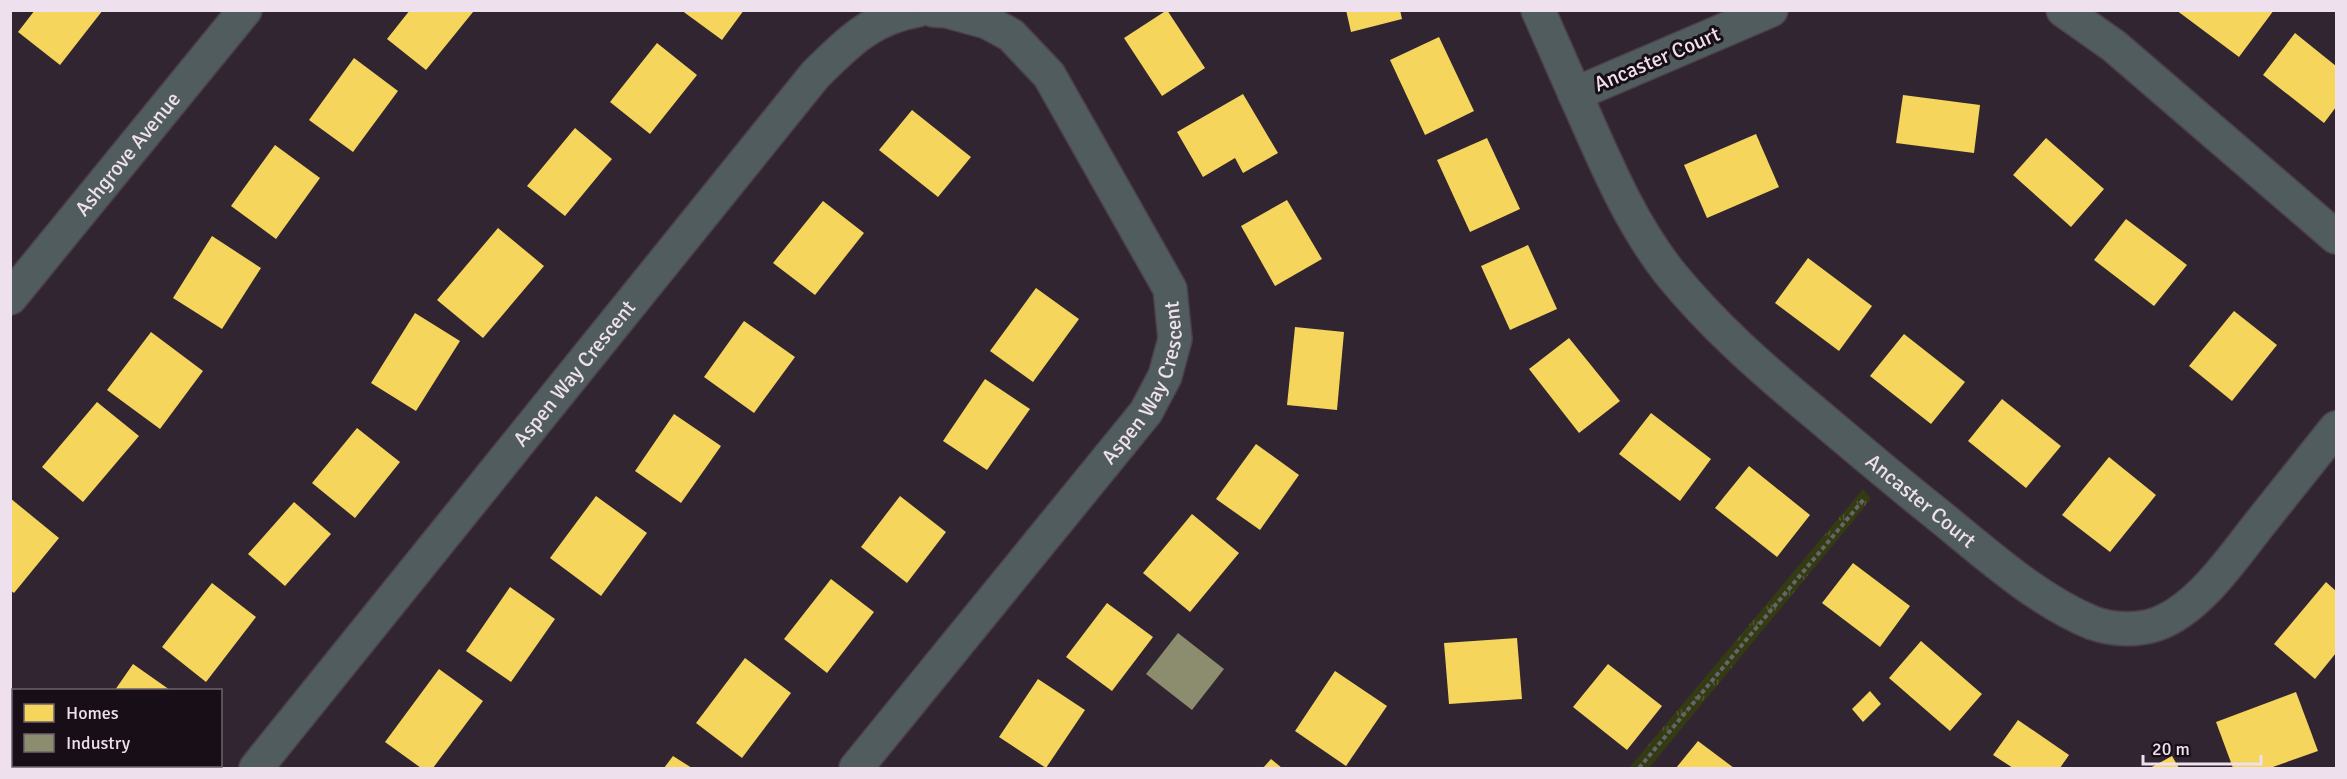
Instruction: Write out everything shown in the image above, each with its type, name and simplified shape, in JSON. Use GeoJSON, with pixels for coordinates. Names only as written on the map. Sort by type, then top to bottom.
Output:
{"type":"FeatureCollection","features":[{"type":"Feature","properties":{"kind":"street","name":"Ashgrove Avenue"},"geometry":{"type":"LineString","coordinates":[[10,298],[245,10]]}},
{"type":"Feature","properties":{"kind":"street","name":"Aspen Way Crescent"},"geometry":{"type":"LineString","coordinates":[[256,768],[815,75],[864,30],[877,22],[918,10]]}},
{"type":"Feature","properties":{"kind":"street","name":"Aspen Way Crescent"},"geometry":{"type":"LineString","coordinates":[[856,768],[1146,412],[1165,376],[1175,339],[1170,289],[1049,75],[1011,35],[987,22],[947,11],[933,10]]}},
{"type":"Feature","properties":{"kind":"street","name":"Ancaster Court"},"geometry":{"type":"LineString","coordinates":[[1538,10],[1620,196],[1641,233],[1701,310],[1739,347],[1886,473],[2012,575],[2094,623],[2134,629],[2156,624],[2172,617],[2190,604],[2223,570],[2337,428]]}},
{"type":"Feature","properties":{"kind":"street","name":"Ancaster Court"},"geometry":{"type":"LineString","coordinates":[[1575,93],[1771,10]]}},
{"type":"Feature","properties":{"kind":"street"},"geometry":{"type":"LineString","coordinates":[[2063,10],[2114,46],[2337,237]]}},
{"type":"Feature","properties":{"kind":"path"},"geometry":{"type":"LineString","coordinates":[[1639,768],[1886,473]]}},
{"type":"Feature","properties":{"kind":"green space"},"geometry":{"type":"Polygon","coordinates":[[[1863,489],[1871,499],[1649,768],[1629,768],[1863,489]]]}},
{"type":"Feature","properties":{"kind":"building: Homes"},"geometry":{"type":"Polygon","coordinates":[[[35,10],[103,10],[60,65],[18,32],[35,10]]]}},
{"type":"Feature","properties":{"kind":"building: Homes"},"geometry":{"type":"Polygon","coordinates":[[[410,10],[471,10],[473,12],[426,70],[387,39],[410,10]]]}},
{"type":"Feature","properties":{"kind":"building: Homes"},"geometry":{"type":"Polygon","coordinates":[[[681,10],[744,10],[722,40],[681,10]]]}},
{"type":"Feature","properties":{"kind":"building: Homes"},"geometry":{"type":"Polygon","coordinates":[[[1167,10],[1205,68],[1162,96],[1124,38],[1167,10]]]}},
{"type":"Feature","properties":{"kind":"building: Homes"},"geometry":{"type":"Polygon","coordinates":[[[1346,10],[1400,10],[1402,19],[1351,32],[1346,10]]]}},
{"type":"Feature","properties":{"kind":"building: Homes"},"geometry":{"type":"Polygon","coordinates":[[[2176,10],[2274,10],[2239,57],[2176,10]]]}},
{"type":"Feature","properties":{"kind":"building: Homes"},"geometry":{"type":"Polygon","coordinates":[[[2295,33],[2336,66],[2336,107],[2324,123],[2263,75],[2295,33]]]}},
{"type":"Feature","properties":{"kind":"building: Homes"},"geometry":{"type":"Polygon","coordinates":[[[1439,37],[1474,111],[1425,135],[1390,60],[1439,37]]]}},
{"type":"Feature","properties":{"kind":"building: Homes"},"geometry":{"type":"Polygon","coordinates":[[[657,43],[697,75],[650,134],[610,102],[657,43]]]}},
{"type":"Feature","properties":{"kind":"building: Homes"},"geometry":{"type":"Polygon","coordinates":[[[354,58],[398,91],[353,152],[309,120],[354,58]]]}},
{"type":"Feature","properties":{"kind":"building: Homes"},"geometry":{"type":"Polygon","coordinates":[[[1243,94],[1278,153],[1243,173],[1235,158],[1203,177],[1177,132],[1243,94]]]}},
{"type":"Feature","properties":{"kind":"building: Homes"},"geometry":{"type":"Polygon","coordinates":[[[1903,95],[1980,105],[1974,153],[1896,143],[1903,95]]]}},
{"type":"Feature","properties":{"kind":"building: Homes"},"geometry":{"type":"Polygon","coordinates":[[[912,110],[971,157],[938,197],[879,150],[912,110]]]}},
{"type":"Feature","properties":{"kind":"building: Homes"},"geometry":{"type":"Polygon","coordinates":[[[575,128],[612,159],[565,216],[527,186],[575,128]]]}},
{"type":"Feature","properties":{"kind":"building: Homes"},"geometry":{"type":"Polygon","coordinates":[[[1756,134],[1779,187],[1707,218],[1684,165],[1756,134]]]}},
{"type":"Feature","properties":{"kind":"building: Homes"},"geometry":{"type":"Polygon","coordinates":[[[1487,138],[1520,209],[1470,232],[1437,160],[1487,138]]]}},
{"type":"Feature","properties":{"kind":"building: Homes"},"geometry":{"type":"Polygon","coordinates":[[[2046,138],[2104,189],[2071,227],[2013,175],[2046,138]]]}},
{"type":"Feature","properties":{"kind":"building: Homes"},"geometry":{"type":"Polygon","coordinates":[[[275,145],[320,178],[276,239],[231,206],[275,145]]]}},
{"type":"Feature","properties":{"kind":"building: Homes"},"geometry":{"type":"Polygon","coordinates":[[[1287,200],[1322,259],[1275,286],[1241,226],[1287,200]]]}},
{"type":"Feature","properties":{"kind":"building: Homes"},"geometry":{"type":"Polygon","coordinates":[[[823,201],[864,233],[815,295],[773,263],[823,201]]]}},
{"type":"Feature","properties":{"kind":"building: Homes"},"geometry":{"type":"Polygon","coordinates":[[[2126,219],[2187,265],[2154,306],[2094,260],[2126,219]]]}},
{"type":"Feature","properties":{"kind":"building: Homes"},"geometry":{"type":"Polygon","coordinates":[[[498,228],[544,266],[483,338],[437,300],[498,228]]]}},
{"type":"Feature","properties":{"kind":"building: Homes"},"geometry":{"type":"Polygon","coordinates":[[[212,236],[261,268],[222,329],[173,298],[212,236]]]}},
{"type":"Feature","properties":{"kind":"building: Homes"},"geometry":{"type":"Polygon","coordinates":[[[1528,245],[1557,309],[1510,330],[1481,266],[1528,245]]]}},
{"type":"Feature","properties":{"kind":"building: Homes"},"geometry":{"type":"Polygon","coordinates":[[[1808,258],[1872,306],[1839,351],[1775,303],[1808,258]]]}},
{"type":"Feature","properties":{"kind":"building: Homes"},"geometry":{"type":"Polygon","coordinates":[[[1036,288],[1079,319],[1033,382],[990,351],[1036,288]]]}},
{"type":"Feature","properties":{"kind":"building: Homes"},"geometry":{"type":"Polygon","coordinates":[[[2234,311],[2277,345],[2232,401],[2189,366],[2234,311]]]}},
{"type":"Feature","properties":{"kind":"building: Homes"},"geometry":{"type":"Polygon","coordinates":[[[415,313],[460,341],[416,411],[371,383],[415,313]]]}},
{"type":"Feature","properties":{"kind":"building: Homes"},"geometry":{"type":"Polygon","coordinates":[[[744,321],[795,357],[754,413],[704,377],[744,321]]]}},
{"type":"Feature","properties":{"kind":"building: Homes"},"geometry":{"type":"Polygon","coordinates":[[[1295,327],[1344,332],[1337,410],[1287,405],[1295,327]]]}},
{"type":"Feature","properties":{"kind":"building: Homes"},"geometry":{"type":"Polygon","coordinates":[[[151,332],[203,371],[160,429],[107,390],[151,332]]]}},
{"type":"Feature","properties":{"kind":"building: Homes"},"geometry":{"type":"Polygon","coordinates":[[[1904,334],[1965,382],[1931,424],[1870,376],[1904,334]]]}},
{"type":"Feature","properties":{"kind":"building: Homes"},"geometry":{"type":"Polygon","coordinates":[[[1569,338],[1620,401],[1579,433],[1529,369],[1569,338]]]}},
{"type":"Feature","properties":{"kind":"building: Homes"},"geometry":{"type":"Polygon","coordinates":[[[985,379],[1030,409],[987,470],[943,441],[985,379]]]}},
{"type":"Feature","properties":{"kind":"building: Homes"},"geometry":{"type":"Polygon","coordinates":[[[2002,399],[2061,446],[2026,488],[1968,441],[2002,399]]]}},
{"type":"Feature","properties":{"kind":"building: Homes"},"geometry":{"type":"Polygon","coordinates":[[[97,402],[139,436],[83,502],[42,467],[97,402]]]}},
{"type":"Feature","properties":{"kind":"building: Homes"},"geometry":{"type":"Polygon","coordinates":[[[1651,413],[1711,459],[1680,501],[1619,454],[1651,413]]]}},
{"type":"Feature","properties":{"kind":"building: Homes"},"geometry":{"type":"Polygon","coordinates":[[[674,414],[721,446],[681,503],[635,471],[674,414]]]}},
{"type":"Feature","properties":{"kind":"building: Homes"},"geometry":{"type":"Polygon","coordinates":[[[357,428],[400,462],[355,518],[312,483],[357,428]]]}},
{"type":"Feature","properties":{"kind":"building: Homes"},"geometry":{"type":"Polygon","coordinates":[[[1256,444],[1299,475],[1260,530],[1216,499],[1256,444]]]}},
{"type":"Feature","properties":{"kind":"building: Homes"},"geometry":{"type":"Polygon","coordinates":[[[2109,457],[2156,495],[2110,552],[2062,515],[2109,457]]]}},
{"type":"Feature","properties":{"kind":"building: Homes"},"geometry":{"type":"Polygon","coordinates":[[[1749,466],[1810,515],[1777,557],[1715,508],[1749,466]]]}},
{"type":"Feature","properties":{"kind":"building: Homes"},"geometry":{"type":"Polygon","coordinates":[[[596,496],[647,533],[601,596],[550,558],[596,496]]]}},
{"type":"Feature","properties":{"kind":"building: Homes"},"geometry":{"type":"Polygon","coordinates":[[[900,496],[946,532],[907,583],[861,547],[900,496]]]}},
{"type":"Feature","properties":{"kind":"building: Homes"},"geometry":{"type":"Polygon","coordinates":[[[10,498],[59,538],[14,593],[10,590],[10,498]]]}},
{"type":"Feature","properties":{"kind":"building: Homes"},"geometry":{"type":"Polygon","coordinates":[[[294,502],[331,534],[285,586],[248,554],[294,502]]]}},
{"type":"Feature","properties":{"kind":"building: Homes"},"geometry":{"type":"Polygon","coordinates":[[[1192,514],[1239,553],[1190,612],[1143,573],[1192,514]]]}},
{"type":"Feature","properties":{"kind":"building: Homes"},"geometry":{"type":"Polygon","coordinates":[[[1853,563],[1910,606],[1880,647],[1822,603],[1853,563]]]}},
{"type":"Feature","properties":{"kind":"building: Homes"},"geometry":{"type":"Polygon","coordinates":[[[831,579],[874,612],[827,673],[784,639],[831,579]]]}},
{"type":"Feature","properties":{"kind":"building: Homes"},"geometry":{"type":"Polygon","coordinates":[[[2326,582],[2336,591],[2336,653],[2315,679],[2274,644],[2326,582]]]}},
{"type":"Feature","properties":{"kind":"building: Homes"},"geometry":{"type":"Polygon","coordinates":[[[212,583],[256,617],[206,682],[162,647],[212,583]]]}},
{"type":"Feature","properties":{"kind":"building: Homes"},"geometry":{"type":"Polygon","coordinates":[[[510,587],[555,619],[511,682],[466,651],[510,587]]]}},
{"type":"Feature","properties":{"kind":"building: Homes"},"geometry":{"type":"Polygon","coordinates":[[[1107,603],[1153,637],[1112,691],[1066,657],[1107,603]]]}},
{"type":"Feature","properties":{"kind":"building: Homes"},"geometry":{"type":"Polygon","coordinates":[[[1517,638],[1522,699],[1449,704],[1444,643],[1517,638]]]}},
{"type":"Feature","properties":{"kind":"building: Homes"},"geometry":{"type":"Polygon","coordinates":[[[1921,641],[1982,694],[1950,731],[1889,678],[1921,641]]]}},
{"type":"Feature","properties":{"kind":"building: Homes"},"geometry":{"type":"Polygon","coordinates":[[[745,658],[791,693],[742,758],[696,723],[745,658]]]}},
{"type":"Feature","properties":{"kind":"building: Homes"},"geometry":{"type":"Polygon","coordinates":[[[133,664],[169,689],[116,689],[133,664]]]}},
{"type":"Feature","properties":{"kind":"building: Homes"},"geometry":{"type":"Polygon","coordinates":[[[1608,664],[1662,706],[1627,750],[1573,707],[1608,664]]]}},
{"type":"Feature","properties":{"kind":"building: Homes"},"geometry":{"type":"Polygon","coordinates":[[[439,669],[483,701],[433,768],[421,768],[385,742],[439,669]]]}},
{"type":"Feature","properties":{"kind":"building: Homes"},"geometry":{"type":"Polygon","coordinates":[[[1335,671],[1387,706],[1346,766],[1295,731],[1335,671]]]}},
{"type":"Feature","properties":{"kind":"building: Homes"},"geometry":{"type":"Polygon","coordinates":[[[1038,679],[1085,710],[1046,768],[999,737],[1038,679]]]}},
{"type":"Feature","properties":{"kind":"building: Homes"},"geometry":{"type":"Polygon","coordinates":[[[1870,691],[1881,704],[1863,722],[1852,709],[1870,691]]]}},
{"type":"Feature","properties":{"kind":"building: Homes"},"geometry":{"type":"Polygon","coordinates":[[[2296,692],[2318,751],[2270,768],[2233,768],[2216,722],[2296,692]]]}},
{"type":"Feature","properties":{"kind":"building: Homes"},"geometry":{"type":"Polygon","coordinates":[[[2018,720],[2069,755],[2060,768],[2013,768],[1993,755],[2018,720]]]}},
{"type":"Feature","properties":{"kind":"building: Homes"},"geometry":{"type":"Polygon","coordinates":[[[1698,741],[1734,768],[1676,768],[1698,741]]]}},
{"type":"Feature","properties":{"kind":"building: Homes"},"geometry":{"type":"Polygon","coordinates":[[[673,756],[692,768],[664,768],[673,756]]]}},
{"type":"Feature","properties":{"kind":"building: Homes"},"geometry":{"type":"Polygon","coordinates":[[[2172,756],[2179,768],[2150,768],[2172,756]]]}},
{"type":"Feature","properties":{"kind":"building: Homes"},"geometry":{"type":"Polygon","coordinates":[[[1271,759],[1282,768],[1263,768],[1271,759]]]}},
{"type":"Feature","properties":{"kind":"building: Homes"},"geometry":{"type":"Polygon","coordinates":[[[95,767],[97,768],[54,768],[95,767]]]}},
{"type":"Feature","properties":{"kind":"building: Industry"},"geometry":{"type":"Polygon","coordinates":[[[1178,633],[1224,669],[1192,710],[1146,674],[1178,633]]]}}]}
